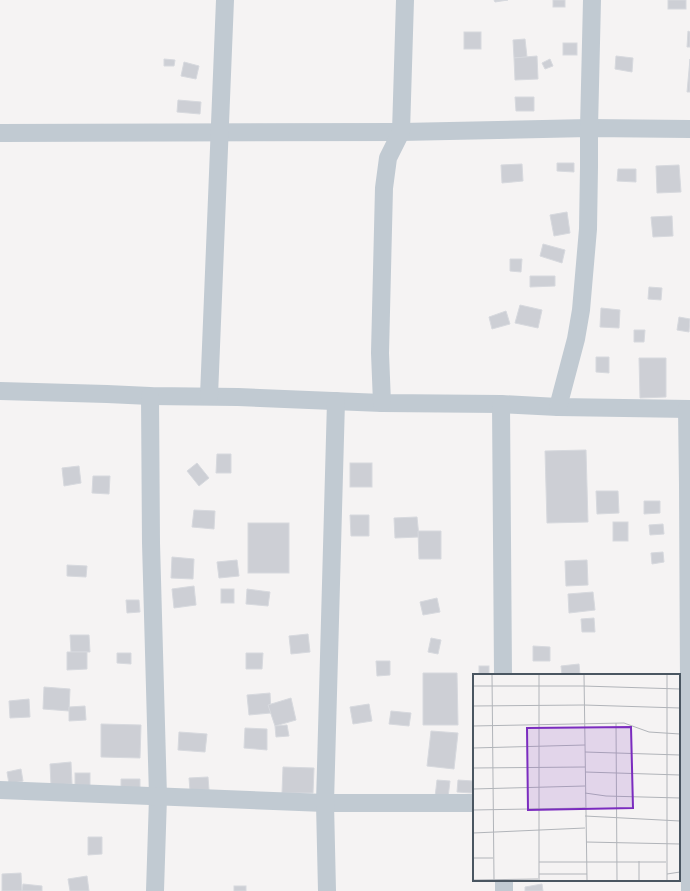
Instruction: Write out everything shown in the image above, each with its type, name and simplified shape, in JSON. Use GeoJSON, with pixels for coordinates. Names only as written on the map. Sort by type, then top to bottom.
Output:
{"type":"FeatureCollection","features":[{"type":"Feature","properties":{"kind":"street"},"geometry":{"type":"LineString","coordinates":[[209,396],[224,0]]}},
{"type":"Feature","properties":{"kind":"street"},"geometry":{"type":"LineString","coordinates":[[382,403],[380,353],[384,188],[388,158],[401,132],[405,0]]}},
{"type":"Feature","properties":{"kind":"street"},"geometry":{"type":"LineString","coordinates":[[558,407],[576,339],[581,310],[588,229],[592,0]]}},
{"type":"Feature","properties":{"kind":"street"},"geometry":{"type":"LineString","coordinates":[[0,132],[219,133],[401,132],[589,128],[690,129]]}},
{"type":"Feature","properties":{"kind":"street"},"geometry":{"type":"LineString","coordinates":[[0,391],[150,396],[209,396],[382,403],[501,404],[558,407],[688,409],[686,800],[690,891]]}},
{"type":"Feature","properties":{"kind":"street"},"geometry":{"type":"LineString","coordinates":[[150,396],[158,797],[155,891]]}},
{"type":"Feature","properties":{"kind":"street"},"geometry":{"type":"LineString","coordinates":[[327,891],[325,803],[336,401]]}},
{"type":"Feature","properties":{"kind":"street"},"geometry":{"type":"LineString","coordinates":[[501,404],[503,674]]}},
{"type":"Feature","properties":{"kind":"street"},"geometry":{"type":"LineString","coordinates":[[0,790],[325,803],[473,803]]}},
{"type":"Feature","properties":{"kind":"building"},"geometry":{"type":"Polygon","coordinates":[[[494,0],[508,0],[495,2],[494,0]]]}},
{"type":"Feature","properties":{"kind":"building"},"geometry":{"type":"Polygon","coordinates":[[[553,0],[565,0],[565,7],[553,7],[553,0]]]}},
{"type":"Feature","properties":{"kind":"building"},"geometry":{"type":"Polygon","coordinates":[[[668,0],[686,0],[686,9],[668,9],[668,0]]]}},
{"type":"Feature","properties":{"kind":"building"},"geometry":{"type":"Polygon","coordinates":[[[688,31],[690,32],[690,47],[687,47],[688,31]]]}},
{"type":"Feature","properties":{"kind":"building"},"geometry":{"type":"Polygon","coordinates":[[[464,32],[481,32],[481,49],[464,49],[464,32]]]}},
{"type":"Feature","properties":{"kind":"building"},"geometry":{"type":"Polygon","coordinates":[[[525,39],[527,57],[514,58],[513,40],[525,39]]]}},
{"type":"Feature","properties":{"kind":"building"},"geometry":{"type":"Polygon","coordinates":[[[563,43],[577,43],[577,55],[563,55],[563,43]]]}},
{"type":"Feature","properties":{"kind":"building"},"geometry":{"type":"Polygon","coordinates":[[[537,56],[538,79],[515,80],[514,58],[537,56]]]}},
{"type":"Feature","properties":{"kind":"building"},"geometry":{"type":"Polygon","coordinates":[[[616,56],[633,58],[632,72],[615,69],[616,56]]]}},
{"type":"Feature","properties":{"kind":"building"},"geometry":{"type":"Polygon","coordinates":[[[164,59],[175,60],[174,66],[164,66],[164,59]]]}},
{"type":"Feature","properties":{"kind":"building"},"geometry":{"type":"Polygon","coordinates":[[[550,59],[553,66],[545,69],[542,63],[550,59]]]}},
{"type":"Feature","properties":{"kind":"building"},"geometry":{"type":"Polygon","coordinates":[[[690,59],[690,92],[687,92],[690,59]]]}},
{"type":"Feature","properties":{"kind":"building"},"geometry":{"type":"Polygon","coordinates":[[[184,62],[199,66],[196,79],[181,76],[184,62]]]}},
{"type":"Feature","properties":{"kind":"building"},"geometry":{"type":"Polygon","coordinates":[[[515,97],[534,97],[534,111],[516,111],[515,97]]]}},
{"type":"Feature","properties":{"kind":"building"},"geometry":{"type":"Polygon","coordinates":[[[178,100],[201,102],[200,114],[177,112],[178,100]]]}},
{"type":"Feature","properties":{"kind":"building"},"geometry":{"type":"Polygon","coordinates":[[[557,163],[574,163],[574,172],[557,171],[557,163]]]}},
{"type":"Feature","properties":{"kind":"building"},"geometry":{"type":"Polygon","coordinates":[[[522,164],[523,181],[502,183],[501,165],[522,164]]]}},
{"type":"Feature","properties":{"kind":"building"},"geometry":{"type":"Polygon","coordinates":[[[679,165],[681,192],[657,193],[656,166],[679,165]]]}},
{"type":"Feature","properties":{"kind":"building"},"geometry":{"type":"Polygon","coordinates":[[[618,169],[636,169],[636,182],[617,181],[618,169]]]}},
{"type":"Feature","properties":{"kind":"building"},"geometry":{"type":"Polygon","coordinates":[[[567,212],[570,233],[554,236],[550,215],[567,212]]]}},
{"type":"Feature","properties":{"kind":"building"},"geometry":{"type":"Polygon","coordinates":[[[672,216],[673,236],[653,237],[651,217],[672,216]]]}},
{"type":"Feature","properties":{"kind":"building"},"geometry":{"type":"Polygon","coordinates":[[[543,244],[565,250],[562,263],[540,256],[543,244]]]}},
{"type":"Feature","properties":{"kind":"building"},"geometry":{"type":"Polygon","coordinates":[[[510,259],[522,259],[521,272],[510,271],[510,259]]]}},
{"type":"Feature","properties":{"kind":"building"},"geometry":{"type":"Polygon","coordinates":[[[530,276],[555,276],[555,286],[530,287],[530,276]]]}},
{"type":"Feature","properties":{"kind":"building"},"geometry":{"type":"Polygon","coordinates":[[[649,287],[662,288],[661,300],[648,299],[649,287]]]}},
{"type":"Feature","properties":{"kind":"building"},"geometry":{"type":"Polygon","coordinates":[[[520,305],[542,310],[538,328],[515,323],[520,305]]]}},
{"type":"Feature","properties":{"kind":"building"},"geometry":{"type":"Polygon","coordinates":[[[601,308],[620,310],[619,328],[600,327],[601,308]]]}},
{"type":"Feature","properties":{"kind":"building"},"geometry":{"type":"Polygon","coordinates":[[[506,311],[510,324],[492,329],[489,317],[506,311]]]}},
{"type":"Feature","properties":{"kind":"building"},"geometry":{"type":"Polygon","coordinates":[[[679,317],[690,319],[689,332],[677,330],[679,317]]]}},
{"type":"Feature","properties":{"kind":"building"},"geometry":{"type":"Polygon","coordinates":[[[634,330],[645,330],[644,342],[634,342],[634,330]]]}},
{"type":"Feature","properties":{"kind":"building"},"geometry":{"type":"Polygon","coordinates":[[[596,357],[609,357],[609,373],[596,372],[596,357]]]}},
{"type":"Feature","properties":{"kind":"building"},"geometry":{"type":"Polygon","coordinates":[[[639,358],[666,358],[666,397],[640,398],[639,358]]]}},
{"type":"Feature","properties":{"kind":"building"},"geometry":{"type":"Polygon","coordinates":[[[586,450],[588,522],[547,523],[545,451],[586,450]]]}},
{"type":"Feature","properties":{"kind":"building"},"geometry":{"type":"Polygon","coordinates":[[[217,454],[231,454],[231,473],[216,473],[217,454]]]}},
{"type":"Feature","properties":{"kind":"building"},"geometry":{"type":"Polygon","coordinates":[[[197,463],[209,478],[199,486],[187,471],[197,463]]]}},
{"type":"Feature","properties":{"kind":"building"},"geometry":{"type":"Polygon","coordinates":[[[350,463],[372,463],[372,487],[350,487],[350,463]]]}},
{"type":"Feature","properties":{"kind":"building"},"geometry":{"type":"Polygon","coordinates":[[[79,466],[81,483],[64,486],[62,468],[79,466]]]}},
{"type":"Feature","properties":{"kind":"building"},"geometry":{"type":"Polygon","coordinates":[[[93,476],[110,476],[109,494],[92,493],[93,476]]]}},
{"type":"Feature","properties":{"kind":"building"},"geometry":{"type":"Polygon","coordinates":[[[596,491],[618,491],[619,513],[597,514],[596,491]]]}},
{"type":"Feature","properties":{"kind":"building"},"geometry":{"type":"Polygon","coordinates":[[[644,501],[660,501],[660,513],[644,514],[644,501]]]}},
{"type":"Feature","properties":{"kind":"building"},"geometry":{"type":"Polygon","coordinates":[[[194,510],[215,511],[214,529],[192,527],[194,510]]]}},
{"type":"Feature","properties":{"kind":"building"},"geometry":{"type":"Polygon","coordinates":[[[350,515],[369,515],[369,536],[351,536],[350,515]]]}},
{"type":"Feature","properties":{"kind":"building"},"geometry":{"type":"Polygon","coordinates":[[[417,517],[419,537],[395,538],[394,518],[417,517]]]}},
{"type":"Feature","properties":{"kind":"building"},"geometry":{"type":"Polygon","coordinates":[[[613,522],[628,522],[628,541],[613,541],[613,522]]]}},
{"type":"Feature","properties":{"kind":"building"},"geometry":{"type":"Polygon","coordinates":[[[248,523],[289,523],[289,573],[248,573],[248,523]]]}},
{"type":"Feature","properties":{"kind":"building"},"geometry":{"type":"Polygon","coordinates":[[[663,524],[664,534],[650,535],[649,525],[663,524]]]}},
{"type":"Feature","properties":{"kind":"building"},"geometry":{"type":"Polygon","coordinates":[[[418,531],[441,531],[441,559],[419,559],[418,531]]]}},
{"type":"Feature","properties":{"kind":"building"},"geometry":{"type":"Polygon","coordinates":[[[663,552],[664,562],[652,564],[651,553],[663,552]]]}},
{"type":"Feature","properties":{"kind":"building"},"geometry":{"type":"Polygon","coordinates":[[[172,557],[194,559],[193,579],[171,578],[172,557]]]}},
{"type":"Feature","properties":{"kind":"building"},"geometry":{"type":"Polygon","coordinates":[[[237,560],[239,576],[219,578],[217,562],[237,560]]]}},
{"type":"Feature","properties":{"kind":"building"},"geometry":{"type":"Polygon","coordinates":[[[587,560],[588,585],[566,586],[565,561],[587,560]]]}},
{"type":"Feature","properties":{"kind":"building"},"geometry":{"type":"Polygon","coordinates":[[[67,565],[87,566],[86,577],[67,576],[67,565]]]}},
{"type":"Feature","properties":{"kind":"building"},"geometry":{"type":"Polygon","coordinates":[[[194,586],[196,605],[174,608],[172,589],[194,586]]]}},
{"type":"Feature","properties":{"kind":"building"},"geometry":{"type":"Polygon","coordinates":[[[221,589],[234,589],[234,603],[221,603],[221,589]]]}},
{"type":"Feature","properties":{"kind":"building"},"geometry":{"type":"Polygon","coordinates":[[[247,589],[270,592],[268,606],[246,604],[247,589]]]}},
{"type":"Feature","properties":{"kind":"building"},"geometry":{"type":"Polygon","coordinates":[[[593,592],[595,610],[569,613],[568,594],[593,592]]]}},
{"type":"Feature","properties":{"kind":"building"},"geometry":{"type":"Polygon","coordinates":[[[437,598],[440,612],[423,615],[420,602],[437,598]]]}},
{"type":"Feature","properties":{"kind":"building"},"geometry":{"type":"Polygon","coordinates":[[[126,600],[139,600],[140,612],[127,613],[126,600]]]}},
{"type":"Feature","properties":{"kind":"building"},"geometry":{"type":"Polygon","coordinates":[[[594,618],[595,632],[582,632],[581,619],[594,618]]]}},
{"type":"Feature","properties":{"kind":"building"},"geometry":{"type":"Polygon","coordinates":[[[308,634],[310,652],[291,654],[289,636],[308,634]]]}},
{"type":"Feature","properties":{"kind":"building"},"geometry":{"type":"Polygon","coordinates":[[[70,635],[89,635],[90,652],[71,652],[70,635]]]}},
{"type":"Feature","properties":{"kind":"building"},"geometry":{"type":"Polygon","coordinates":[[[431,638],[441,640],[438,654],[428,652],[431,638]]]}},
{"type":"Feature","properties":{"kind":"building"},"geometry":{"type":"Polygon","coordinates":[[[533,646],[550,647],[550,661],[533,661],[533,646]]]}},
{"type":"Feature","properties":{"kind":"building"},"geometry":{"type":"Polygon","coordinates":[[[67,652],[87,652],[87,669],[67,670],[67,652]]]}},
{"type":"Feature","properties":{"kind":"building"},"geometry":{"type":"Polygon","coordinates":[[[117,653],[131,653],[131,664],[117,663],[117,653]]]}},
{"type":"Feature","properties":{"kind":"building"},"geometry":{"type":"Polygon","coordinates":[[[246,653],[263,653],[262,669],[246,669],[246,653]]]}},
{"type":"Feature","properties":{"kind":"building"},"geometry":{"type":"Polygon","coordinates":[[[376,661],[390,661],[390,675],[377,676],[376,661]]]}},
{"type":"Feature","properties":{"kind":"building"},"geometry":{"type":"Polygon","coordinates":[[[579,664],[580,674],[562,674],[561,666],[579,664]]]}},
{"type":"Feature","properties":{"kind":"building"},"geometry":{"type":"Polygon","coordinates":[[[479,666],[489,666],[489,674],[479,674],[479,666]]]}},
{"type":"Feature","properties":{"kind":"building"},"geometry":{"type":"Polygon","coordinates":[[[423,673],[457,673],[458,725],[423,725],[423,673]]]}},
{"type":"Feature","properties":{"kind":"building"},"geometry":{"type":"Polygon","coordinates":[[[44,687],[70,689],[69,711],[43,709],[44,687]]]}},
{"type":"Feature","properties":{"kind":"building"},"geometry":{"type":"Polygon","coordinates":[[[270,693],[271,713],[249,715],[247,695],[270,693]]]}},
{"type":"Feature","properties":{"kind":"building"},"geometry":{"type":"Polygon","coordinates":[[[291,698],[296,720],[275,726],[268,705],[291,698]]]}},
{"type":"Feature","properties":{"kind":"building"},"geometry":{"type":"Polygon","coordinates":[[[29,699],[30,717],[10,718],[9,701],[29,699]]]}},
{"type":"Feature","properties":{"kind":"building"},"geometry":{"type":"Polygon","coordinates":[[[369,704],[372,721],[353,724],[350,707],[369,704]]]}},
{"type":"Feature","properties":{"kind":"building"},"geometry":{"type":"Polygon","coordinates":[[[85,706],[86,720],[69,721],[69,707],[85,706]]]}},
{"type":"Feature","properties":{"kind":"building"},"geometry":{"type":"Polygon","coordinates":[[[391,711],[411,713],[409,726],[389,724],[391,711]]]}},
{"type":"Feature","properties":{"kind":"building"},"geometry":{"type":"Polygon","coordinates":[[[101,724],[141,725],[140,758],[101,757],[101,724]]]}},
{"type":"Feature","properties":{"kind":"building"},"geometry":{"type":"Polygon","coordinates":[[[287,725],[289,736],[276,737],[275,726],[287,725]]]}},
{"type":"Feature","properties":{"kind":"building"},"geometry":{"type":"Polygon","coordinates":[[[245,728],[267,729],[267,750],[244,748],[245,728]]]}},
{"type":"Feature","properties":{"kind":"building"},"geometry":{"type":"Polygon","coordinates":[[[431,731],[458,733],[454,769],[427,766],[431,731]]]}},
{"type":"Feature","properties":{"kind":"building"},"geometry":{"type":"Polygon","coordinates":[[[179,732],[207,734],[205,752],[178,750],[179,732]]]}},
{"type":"Feature","properties":{"kind":"building"},"geometry":{"type":"Polygon","coordinates":[[[71,762],[72,784],[51,785],[50,764],[71,762]]]}},
{"type":"Feature","properties":{"kind":"building"},"geometry":{"type":"Polygon","coordinates":[[[283,767],[314,768],[313,793],[282,793],[283,767]]]}},
{"type":"Feature","properties":{"kind":"building"},"geometry":{"type":"Polygon","coordinates":[[[21,769],[23,781],[9,784],[7,772],[21,769]]]}},
{"type":"Feature","properties":{"kind":"building"},"geometry":{"type":"Polygon","coordinates":[[[75,773],[90,773],[90,788],[75,788],[75,773]]]}},
{"type":"Feature","properties":{"kind":"building"},"geometry":{"type":"Polygon","coordinates":[[[208,777],[209,790],[190,791],[189,778],[208,777]]]}},
{"type":"Feature","properties":{"kind":"building"},"geometry":{"type":"Polygon","coordinates":[[[121,779],[140,779],[140,790],[121,791],[121,779]]]}},
{"type":"Feature","properties":{"kind":"building"},"geometry":{"type":"Polygon","coordinates":[[[437,780],[450,781],[448,798],[435,797],[437,780]]]}},
{"type":"Feature","properties":{"kind":"building"},"geometry":{"type":"Polygon","coordinates":[[[458,780],[473,781],[472,793],[457,792],[458,780]]]}},
{"type":"Feature","properties":{"kind":"building"},"geometry":{"type":"Polygon","coordinates":[[[88,837],[102,837],[102,854],[88,855],[88,837]]]}},
{"type":"Feature","properties":{"kind":"building"},"geometry":{"type":"Polygon","coordinates":[[[21,873],[22,891],[2,891],[2,874],[21,873]]]}},
{"type":"Feature","properties":{"kind":"building"},"geometry":{"type":"Polygon","coordinates":[[[87,876],[89,891],[70,891],[68,879],[87,876]]]}},
{"type":"Feature","properties":{"kind":"building"},"geometry":{"type":"Polygon","coordinates":[[[23,884],[42,886],[42,891],[22,891],[23,884]]]}},
{"type":"Feature","properties":{"kind":"building"},"geometry":{"type":"Polygon","coordinates":[[[542,884],[543,891],[525,891],[525,887],[542,884]]]}},
{"type":"Feature","properties":{"kind":"building"},"geometry":{"type":"Polygon","coordinates":[[[234,886],[246,886],[246,891],[234,891],[234,886]]]}}]}
